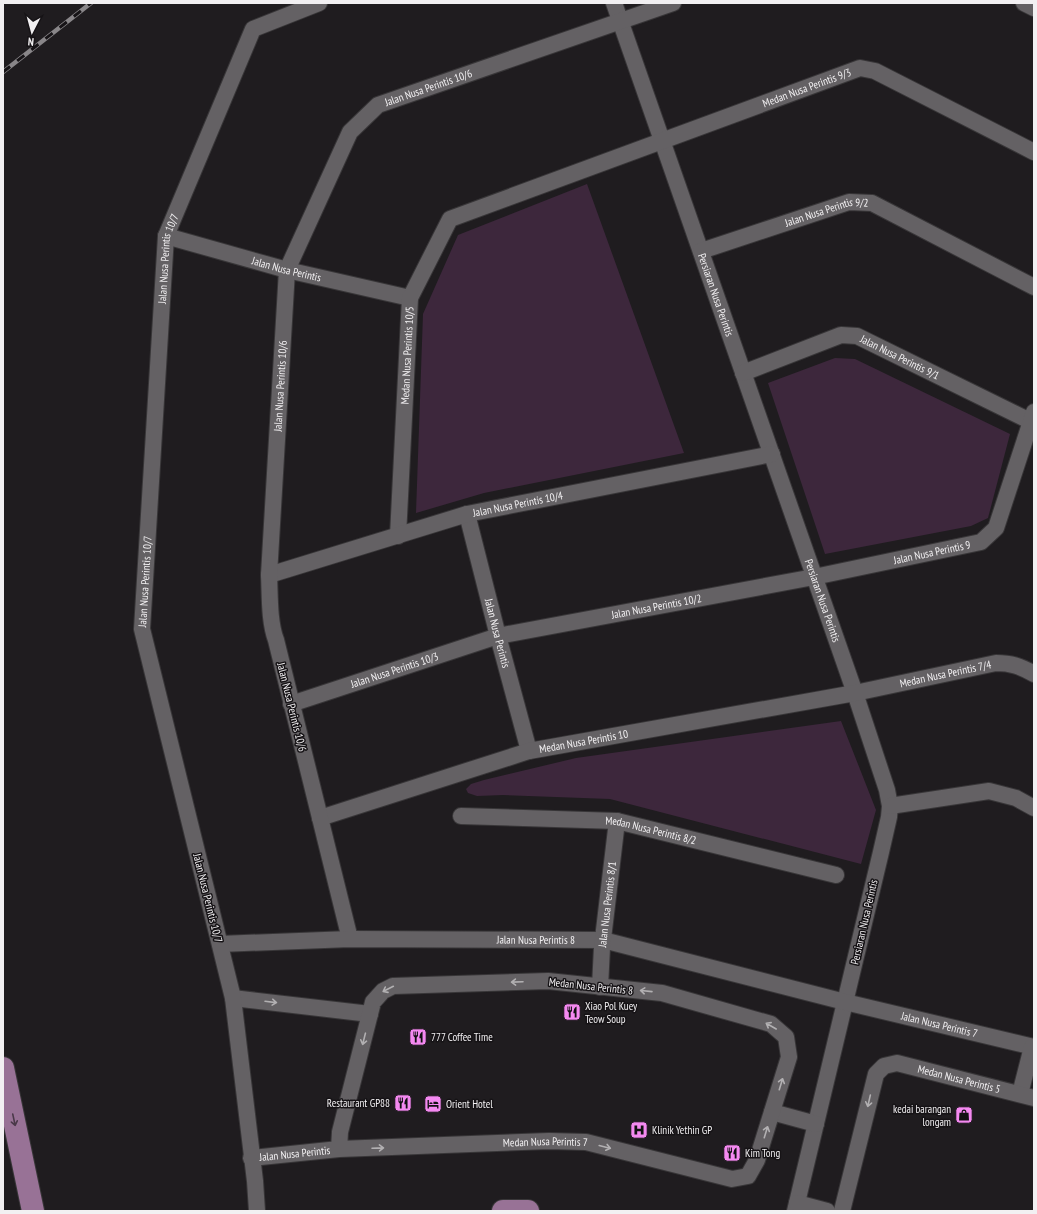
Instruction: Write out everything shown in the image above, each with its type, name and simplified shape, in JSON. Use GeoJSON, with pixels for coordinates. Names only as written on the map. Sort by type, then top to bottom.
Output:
{"type":"FeatureCollection","features":[{"type":"Feature","properties":{"kind":"main road"},"geometry":{"type":"LineString","coordinates":[[3,1068],[33,1211]]}},
{"type":"Feature","properties":{"kind":"main road"},"geometry":{"type":"LineString","coordinates":[[503,1211],[528,1211]]}},
{"type":"Feature","properties":{"kind":"street","name":"Jalan Nusa Perintis 10/7"},"geometry":{"type":"LineString","coordinates":[[257,1211],[255,1181],[233,998],[142,629],[166,236],[254,29],[319,3]]}},
{"type":"Feature","properties":{"kind":"street","name":"Persiaran Nusa Perintis"},"geometry":{"type":"LineString","coordinates":[[614,3],[855,693],[887,790],[890,806],[796,1207]]}},
{"type":"Feature","properties":{"kind":"street","name":"Jalan Nusa Perintis 10/6"},"geometry":{"type":"LineString","coordinates":[[350,939],[272,629],[269,575],[286,270],[350,132],[378,105],[673,3]]}},
{"type":"Feature","properties":{"kind":"street"},"geometry":{"type":"LineString","coordinates":[[1024,3],[1034,8]]}},
{"type":"Feature","properties":{"kind":"street","name":"Medan Nusa Perintis 9/3"},"geometry":{"type":"LineString","coordinates":[[662,141],[860,68],[875,71],[1034,152]]}},
{"type":"Feature","properties":{"kind":"street","name":"Medan Nusa Perintis 10/5"},"geometry":{"type":"LineString","coordinates":[[398,536],[410,298],[450,219],[662,141]]}},
{"type":"Feature","properties":{"kind":"street","name":"Jalan Nusa Perintis 9/2"},"geometry":{"type":"LineString","coordinates":[[701,251],[849,202],[872,203],[1034,287]]}},
{"type":"Feature","properties":{"kind":"street","name":"Jalan Nusa Perintis"},"geometry":{"type":"LineString","coordinates":[[166,236],[286,270],[410,298]]}},
{"type":"Feature","properties":{"kind":"street","name":"Jalan Nusa Perintis 9/1"},"geometry":{"type":"LineString","coordinates":[[743,372],[841,335],[857,336],[1032,417]]}},
{"type":"Feature","properties":{"kind":"street","name":"Jalan Nusa Perintis 9"},"geometry":{"type":"LineString","coordinates":[[814,577],[981,542],[996,528],[1032,417]]}},
{"type":"Feature","properties":{"kind":"street","name":"Jalan Nusa Perintis 10/4"},"geometry":{"type":"LineString","coordinates":[[269,575],[468,514],[772,454]]}},
{"type":"Feature","properties":{"kind":"street","name":"Jalan Nusa Perintis"},"geometry":{"type":"LineString","coordinates":[[468,514],[498,636],[530,751]]}},
{"type":"Feature","properties":{"kind":"street","name":"Jalan Nusa Perintis 10/2"},"geometry":{"type":"LineString","coordinates":[[498,636],[814,577]]}},
{"type":"Feature","properties":{"kind":"street","name":"Jalan Nusa Perintis 10/3"},"geometry":{"type":"LineString","coordinates":[[292,704],[498,636]]}},
{"type":"Feature","properties":{"kind":"street","name":"Medan Nusa Perintis 7/4"},"geometry":{"type":"LineString","coordinates":[[855,693],[996,663],[1009,663],[1024,668],[1034,674]]}},
{"type":"Feature","properties":{"kind":"street","name":"Medan Nusa Perintis 10"},"geometry":{"type":"LineString","coordinates":[[320,818],[530,751],[855,693]]}},
{"type":"Feature","properties":{"kind":"street"},"geometry":{"type":"LineString","coordinates":[[890,806],[989,791],[1016,798],[1034,808]]}},
{"type":"Feature","properties":{"kind":"street","name":"Medan Nusa Perintis 8/2"},"geometry":{"type":"LineString","coordinates":[[461,816],[618,822],[836,875]]}},
{"type":"Feature","properties":{"kind":"street","name":"Jalan Nusa Perintis 8/1"},"geometry":{"type":"LineString","coordinates":[[600,987],[603,940],[618,822]]}},
{"type":"Feature","properties":{"kind":"street","name":"Jalan Nusa Perintis 8"},"geometry":{"type":"LineString","coordinates":[[220,944],[350,939],[603,940],[845,1002]]}},
{"type":"Feature","properties":{"kind":"street","name":"Medan Nusa Perintis 8"},"geometry":{"type":"LineString","coordinates":[[372,1008],[383,991],[393,986],[548,981],[662,993],[771,1024],[786,1037],[789,1057],[772,1112]]}},
{"type":"Feature","properties":{"kind":"street"},"geometry":{"type":"LineString","coordinates":[[233,998],[372,1008],[340,1132],[339,1149]]}},
{"type":"Feature","properties":{"kind":"street","name":"Jalan Nusa Perintis 7"},"geometry":{"type":"LineString","coordinates":[[845,1002],[1033,1047]]}},
{"type":"Feature","properties":{"kind":"street"},"geometry":{"type":"LineString","coordinates":[[1027,1096],[1033,1047]]}},
{"type":"Feature","properties":{"kind":"street","name":"Medan Nusa Perintis 5"},"geometry":{"type":"LineString","coordinates":[[842,1211],[876,1074],[884,1066],[897,1063],[1027,1096]]}},
{"type":"Feature","properties":{"kind":"street"},"geometry":{"type":"LineString","coordinates":[[772,1112],[816,1124]]}},
{"type":"Feature","properties":{"kind":"street","name":"Medan Nusa Perintis 7"},"geometry":{"type":"LineString","coordinates":[[339,1149],[548,1141],[586,1142],[732,1179],[748,1176],[757,1160],[772,1112]]}},
{"type":"Feature","properties":{"kind":"street","name":"Jalan Nusa Perintis"},"geometry":{"type":"LineString","coordinates":[[252,1158],[339,1149]]}},
{"type":"Feature","properties":{"kind":"street"},"geometry":{"type":"LineString","coordinates":[[796,1207],[827,1211]]}},
{"type":"Feature","properties":{"kind":"shaded area"},"geometry":{"type":"Polygon","coordinates":[[[587,184],[684,453],[484,493],[416,513],[423,314],[458,235],[587,184]]]}},
{"type":"Feature","properties":{"kind":"shaded area"},"geometry":{"type":"Polygon","coordinates":[[[835,358],[855,359],[1010,434],[988,518],[971,526],[825,554],[768,383],[835,358]]]}},
{"type":"Feature","properties":{"kind":"shaded area"},"geometry":{"type":"Polygon","coordinates":[[[841,721],[876,810],[861,864],[610,799],[503,795],[477,796],[468,793],[466,789],[471,784],[484,780],[576,758],[841,721]]]}},
{"type":"Feature","properties":{"kind":"railway"},"geometry":{"type":"LineString","coordinates":[[3,72],[91,3]]}},
{"type":"Feature","properties":{"kind":"place","name":"Xiao Pol Kuey Teow Soup"},"geometry":{"type":"Point","coordinates":[572,1012]}},
{"type":"Feature","properties":{"kind":"place","name":"777 Coffee Time"},"geometry":{"type":"Point","coordinates":[418,1037]}},
{"type":"Feature","properties":{"kind":"place","name":"Restaurant GP88"},"geometry":{"type":"Point","coordinates":[403,1103]}},
{"type":"Feature","properties":{"kind":"place","name":"Orient Hotel"},"geometry":{"type":"Point","coordinates":[433,1104]}},
{"type":"Feature","properties":{"kind":"place","name":"kedai barangan longam"},"geometry":{"type":"Point","coordinates":[964,1115]}},
{"type":"Feature","properties":{"kind":"place","name":"Klinik Yethin GP"},"geometry":{"type":"Point","coordinates":[639,1130]}},
{"type":"Feature","properties":{"kind":"place","name":"Kim Tong"},"geometry":{"type":"Point","coordinates":[732,1153]}}]}
